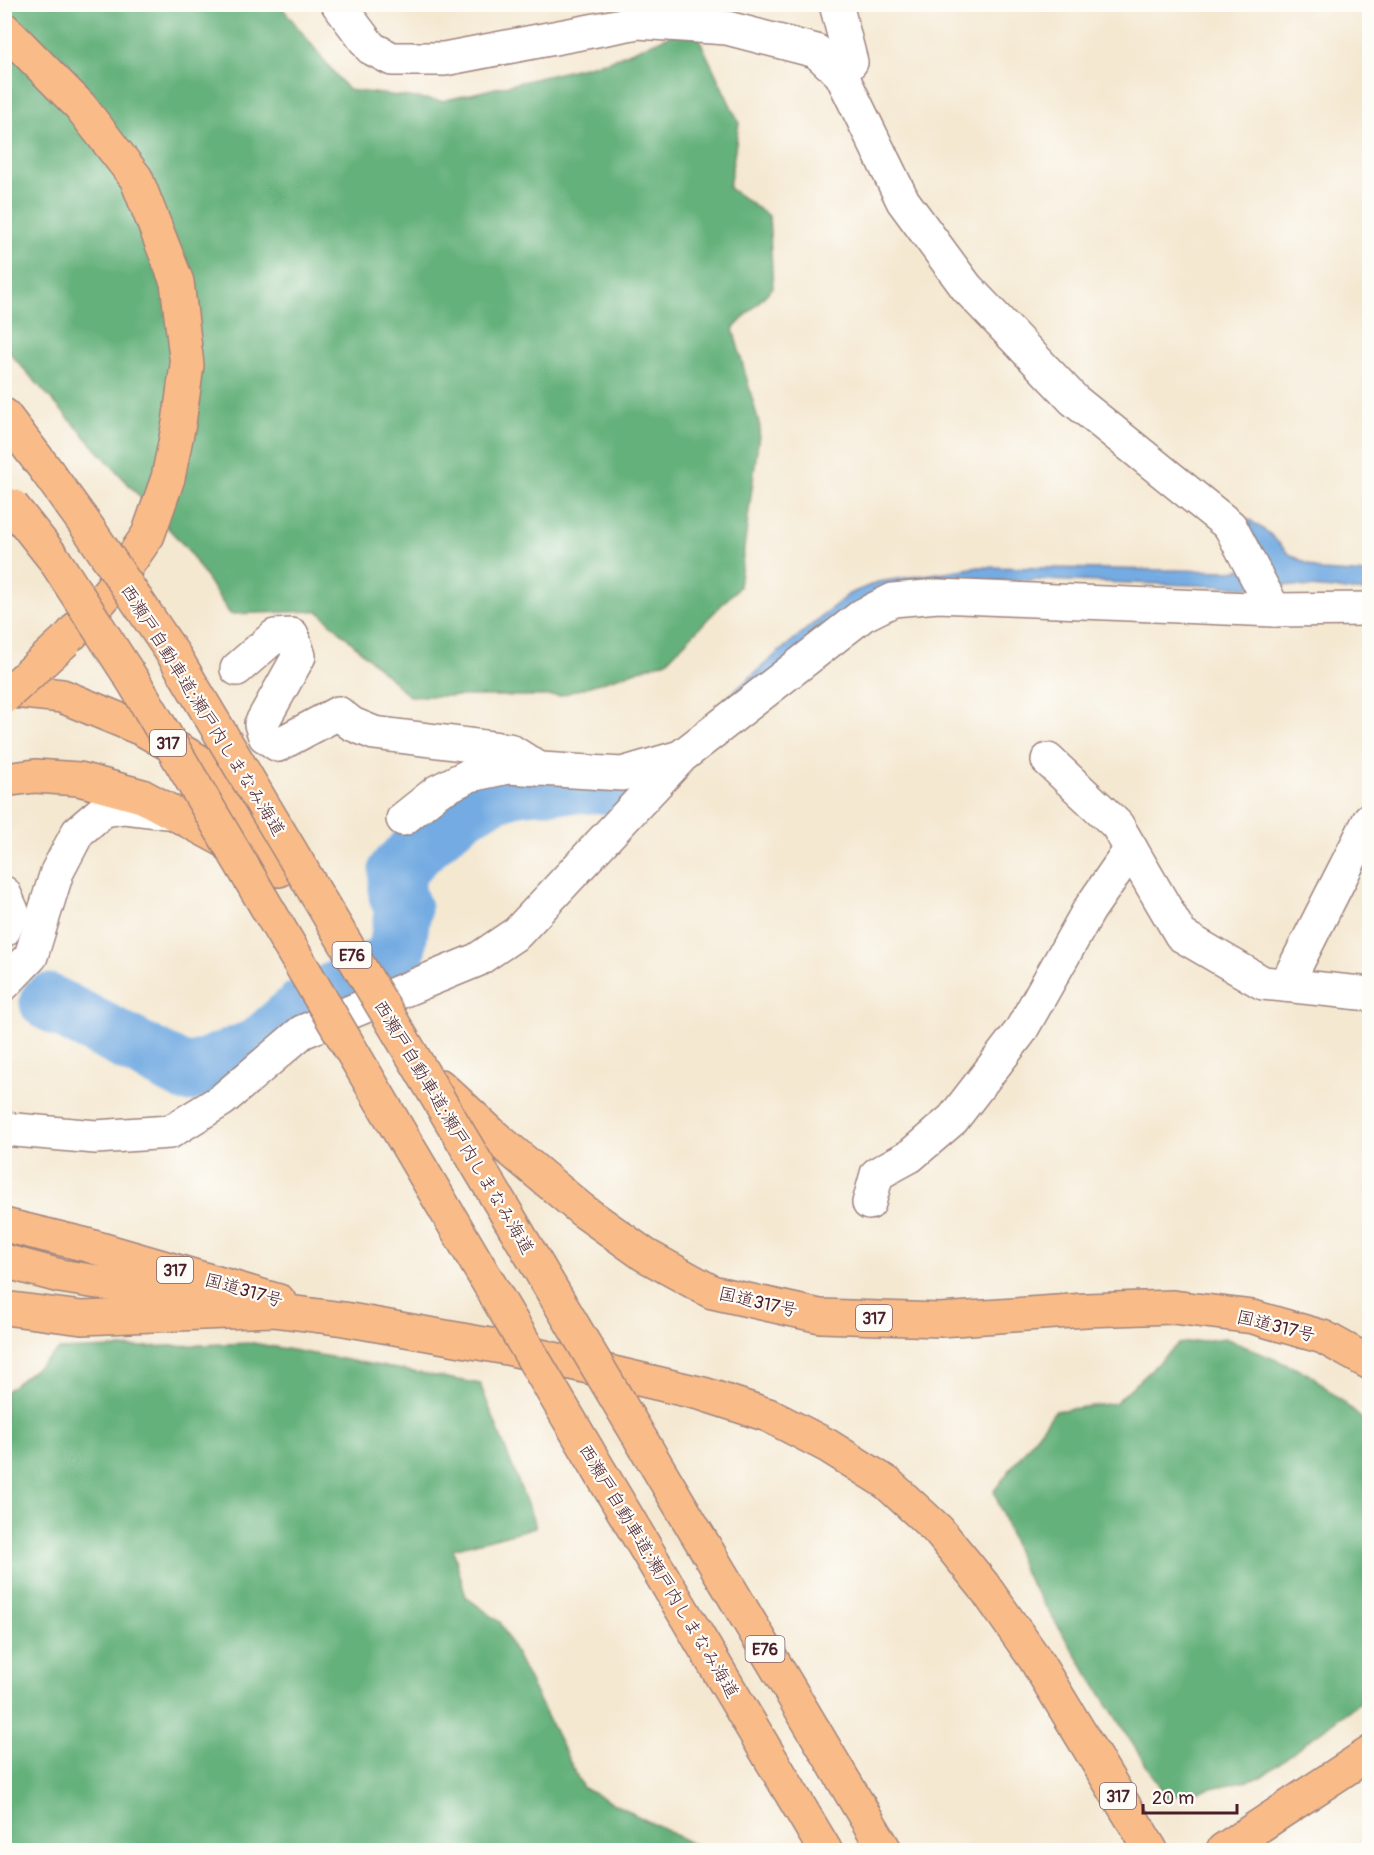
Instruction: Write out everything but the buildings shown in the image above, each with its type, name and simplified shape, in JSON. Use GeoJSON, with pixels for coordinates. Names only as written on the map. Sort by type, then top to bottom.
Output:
{"type":"FeatureCollection","features":[{"type":"Feature","properties":{"kind":"highway"},"geometry":{"type":"LineString","coordinates":[[4,29],[80,106],[136,178],[177,282],[187,365],[168,478],[148,535],[110,590],[66,640],[4,697]]}},
{"type":"Feature","properties":{"kind":"highway","name":"西瀬戸自動車道;瀬戸内しまなみ海道"},"geometry":{"type":"LineString","coordinates":[[4,415],[46,470],[175,657],[885,1851]]}},
{"type":"Feature","properties":{"kind":"highway","name":"西瀬戸自動車道;瀬戸内しまなみ海道"},"geometry":{"type":"LineString","coordinates":[[8,500],[54,559],[135,684],[825,1851]]}},
{"type":"Feature","properties":{"kind":"highway","name":"国道317号"},"geometry":{"type":"LineString","coordinates":[[4,690],[62,696],[142,729],[220,773],[279,870],[440,1086],[495,1137],[582,1210],[645,1255],[712,1292],[820,1316],[940,1320],[1086,1310],[1173,1307],[1253,1317],[1323,1337],[1370,1363]]}},
{"type":"Feature","properties":{"kind":"highway","name":"国道317号"},"geometry":{"type":"LineString","coordinates":[[4,780],[35,776],[79,780],[142,796],[279,870]]}},
{"type":"Feature","properties":{"kind":"highway","name":"国道317号"},"geometry":{"type":"LineString","coordinates":[[4,1225],[87,1245],[344,1319]]}},
{"type":"Feature","properties":{"kind":"highway"},"geometry":{"type":"LineString","coordinates":[[4,1261],[60,1276],[273,1310]]}},
{"type":"Feature","properties":{"kind":"highway","name":"国道317号"},"geometry":{"type":"LineString","coordinates":[[4,1308],[82,1318],[273,1310],[344,1319],[507,1348],[703,1394],[768,1415],[828,1446],[887,1483],[938,1530],[983,1585],[1035,1659],[1151,1851]]}},
{"type":"Feature","properties":{"kind":"highway"},"geometry":{"type":"LineString","coordinates":[[1222,1851],[1370,1753]]}},
{"type":"Feature","properties":{"kind":"street"},"geometry":{"type":"LineString","coordinates":[[338,4],[371,48],[392,59],[444,59],[638,22],[727,28],[816,51],[841,74],[903,201],[967,288],[1074,400],[1230,526],[1263,589]]}},
{"type":"Feature","properties":{"kind":"street"},"geometry":{"type":"LineString","coordinates":[[836,4],[851,62],[841,74]]}},
{"type":"Feature","properties":{"kind":"street"},"geometry":{"type":"LineString","coordinates":[[4,1129],[96,1137],[170,1132],[222,1100],[302,1032],[477,960],[517,933],[682,756],[864,615],[893,600],[938,596],[1263,589],[1370,609]]}},
{"type":"Feature","properties":{"kind":"street"},"geometry":{"type":"LineString","coordinates":[[237,669],[276,636],[292,635],[299,656],[261,724],[265,736],[278,745],[338,713],[352,724],[374,733],[509,750],[539,769]]}},
{"type":"Feature","properties":{"kind":"street"},"geometry":{"type":"LineString","coordinates":[[403,819],[438,791],[470,775],[508,767],[622,774],[682,756]]}},
{"type":"Feature","properties":{"kind":"street"},"geometry":{"type":"LineString","coordinates":[[1048,760],[1117,825],[1181,935],[1263,983],[1370,994]]}},
{"type":"Feature","properties":{"kind":"street"},"geometry":{"type":"LineString","coordinates":[[4,984],[32,956],[57,872],[78,832],[104,810],[124,807],[172,813]]}},
{"type":"Feature","properties":{"kind":"street"},"geometry":{"type":"LineString","coordinates":[[1286,985],[1370,819]]}},
{"type":"Feature","properties":{"kind":"street"},"geometry":{"type":"LineString","coordinates":[[869,1203],[877,1174],[910,1156],[953,1119],[1020,1032],[1089,910],[1131,849]]}},
{"type":"Feature","properties":{"kind":"street"},"geometry":{"type":"LineString","coordinates":[[4,893],[12,911],[4,930]]}},
{"type":"Feature","properties":{"kind":"green space"},"geometry":{"type":"Polygon","coordinates":[[[5,5],[280,5],[348,90],[442,101],[609,61],[693,26],[739,123],[729,188],[769,216],[773,287],[733,329],[760,427],[739,587],[667,661],[559,696],[409,696],[318,611],[230,614],[188,550],[5,348],[5,5]]]}},
{"type":"Feature","properties":{"kind":"green space"},"geometry":{"type":"Polygon","coordinates":[[[1225,1338],[1311,1375],[1369,1425],[1369,1695],[1261,1777],[1167,1798],[1024,1573],[994,1491],[1055,1411],[1115,1403],[1178,1344],[1225,1338]]]}},
{"type":"Feature","properties":{"kind":"green space"},"geometry":{"type":"Polygon","coordinates":[[[253,1343],[480,1384],[536,1527],[453,1549],[466,1597],[500,1622],[583,1788],[704,1850],[5,1850],[5,1392],[59,1350],[253,1343]]]}},
{"type":"Feature","properties":{"kind":"water"},"geometry":{"type":"Polygon","coordinates":[[[1250,520],[1271,535],[1289,554],[1321,571],[1369,574],[1369,592],[1285,585],[1248,587],[1042,580],[951,582],[698,724],[774,656],[849,594],[878,582],[979,567],[1231,571],[1261,566],[1265,560],[1263,552],[1242,521],[1250,520]]]}},
{"type":"Feature","properties":{"kind":"waterway"},"geometry":{"type":"LineString","coordinates":[[48,1002],[187,1074],[259,1046],[303,1007],[396,957],[403,909],[397,895],[397,870],[455,817],[489,797],[527,786],[629,786]]}}]}
